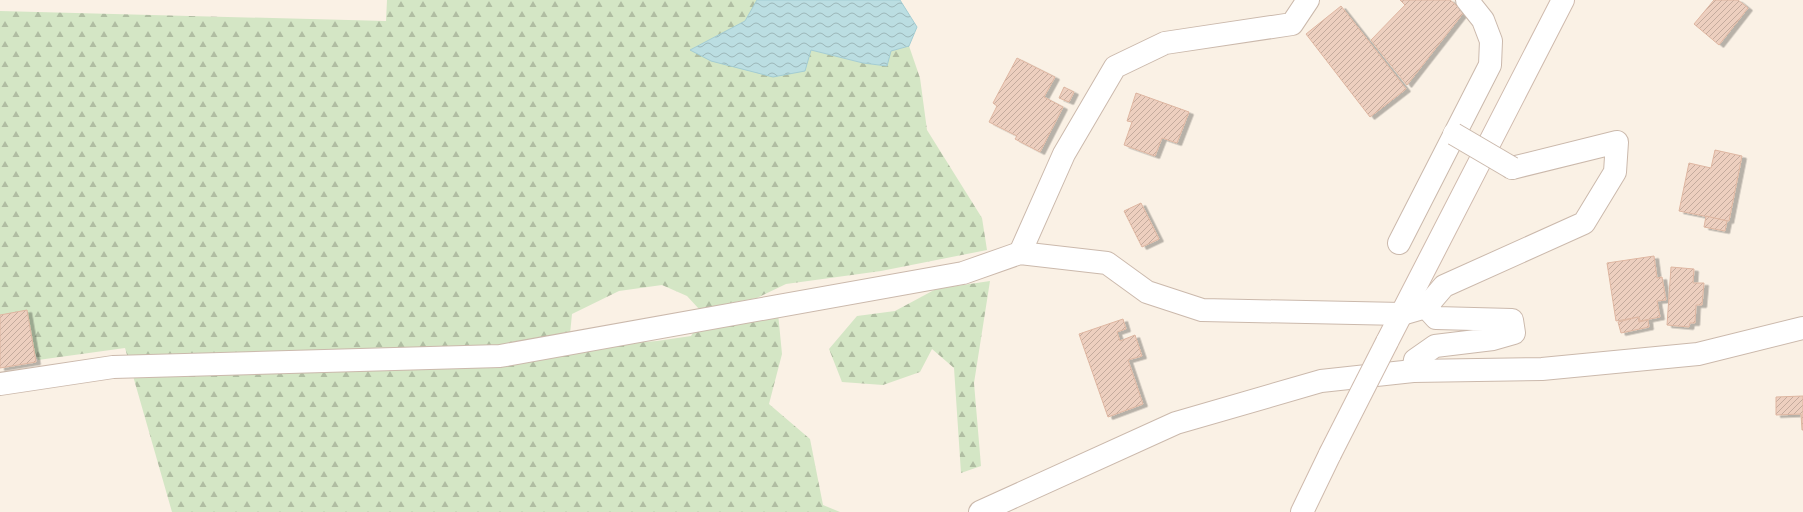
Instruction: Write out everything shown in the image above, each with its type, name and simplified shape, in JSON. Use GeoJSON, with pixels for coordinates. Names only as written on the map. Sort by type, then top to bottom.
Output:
{"type":"FeatureCollection","features":[{"type":"Feature","properties":{"kind":"street"},"geometry":{"type":"LineString","coordinates":[[1020,253],[1064,154],[1115,67],[1165,43],[1292,24],[1308,0]]}},
{"type":"Feature","properties":{"kind":"street"},"geometry":{"type":"LineString","coordinates":[[1399,243],[1490,65],[1491,41],[1483,20],[1467,0]]}},
{"type":"Feature","properties":{"kind":"street"},"geometry":{"type":"LineString","coordinates":[[1302,512],[1387,342],[1563,0]]}},
{"type":"Feature","properties":{"kind":"street"},"geometry":{"type":"LineString","coordinates":[[0,384],[113,367],[500,356],[963,273],[1020,253],[1107,263],[1147,292],[1202,310],[1402,314],[1426,307],[1444,286],[1584,223],[1614,172],[1617,142],[1512,168],[1454,134]]}},
{"type":"Feature","properties":{"kind":"street"},"geometry":{"type":"LineString","coordinates":[[1413,371],[1415,360],[1435,346],[1493,339],[1514,333],[1512,320],[1436,318],[1426,307]]}},
{"type":"Feature","properties":{"kind":"street"},"geometry":{"type":"LineString","coordinates":[[980,512],[1176,423],[1321,381],[1413,371],[1542,369],[1698,354],[1803,328]]}},
{"type":"Feature","properties":{"kind":"green space"},"geometry":{"type":"Polygon","coordinates":[[[387,0],[757,0],[745,21],[690,50],[811,50],[863,63],[886,66],[891,51],[909,46],[920,78],[927,130],[982,218],[987,250],[881,271],[786,284],[757,298],[699,309],[687,296],[662,285],[619,291],[572,314],[570,334],[595,346],[657,341],[691,336],[701,320],[778,313],[782,354],[769,404],[810,439],[823,505],[840,512],[172,512],[125,348],[38,360],[25,333],[0,348],[0,11],[386,21],[387,0]]]}},
{"type":"Feature","properties":{"kind":"green space"},"geometry":{"type":"Polygon","coordinates":[[[990,281],[974,383],[981,466],[961,473],[954,368],[932,349],[920,372],[883,385],[842,382],[829,349],[857,316],[895,311],[936,289],[990,281]]]}},
{"type":"Feature","properties":{"kind":"water"},"geometry":{"type":"Polygon","coordinates":[[[757,0],[900,0],[917,27],[909,46],[891,51],[887,66],[863,63],[811,50],[805,71],[773,77],[711,61],[690,50],[745,21],[757,0]]]}},
{"type":"Feature","properties":{"kind":"building"},"geometry":{"type":"Polygon","coordinates":[[[1400,0],[1450,0],[1464,12],[1407,85],[1371,40],[1405,5],[1400,0]]]}},
{"type":"Feature","properties":{"kind":"building"},"geometry":{"type":"Polygon","coordinates":[[[1714,0],[1738,0],[1748,8],[1719,45],[1694,24],[1714,0]]]}},
{"type":"Feature","properties":{"kind":"building"},"geometry":{"type":"Polygon","coordinates":[[[1341,6],[1406,89],[1370,117],[1306,34],[1341,6]]]}},
{"type":"Feature","properties":{"kind":"building"},"geometry":{"type":"Polygon","coordinates":[[[1017,58],[1055,77],[1044,97],[1063,107],[1040,152],[1015,139],[1017,136],[989,122],[997,106],[993,103],[1017,58]]]}},
{"type":"Feature","properties":{"kind":"building"},"geometry":{"type":"Polygon","coordinates":[[[1064,87],[1074,92],[1069,102],[1059,98],[1064,87]]]}},
{"type":"Feature","properties":{"kind":"building"},"geometry":{"type":"Polygon","coordinates":[[[1136,93],[1189,112],[1177,143],[1162,138],[1155,156],[1124,145],[1132,122],[1127,121],[1136,93]]]}},
{"type":"Feature","properties":{"kind":"building"},"geometry":{"type":"Polygon","coordinates":[[[1715,150],[1742,156],[1729,221],[1679,211],[1689,163],[1711,168],[1715,150]]]}},
{"type":"Feature","properties":{"kind":"building"},"geometry":{"type":"Polygon","coordinates":[[[1141,203],[1159,239],[1142,247],[1124,211],[1141,203]]]}},
{"type":"Feature","properties":{"kind":"building"},"geometry":{"type":"Polygon","coordinates":[[[1706,216],[1727,221],[1725,231],[1704,227],[1706,216]]]}},
{"type":"Feature","properties":{"kind":"building"},"geometry":{"type":"Polygon","coordinates":[[[1654,256],[1657,278],[1662,277],[1666,300],[1657,301],[1660,317],[1640,321],[1639,317],[1616,321],[1607,263],[1654,256]]]}},
{"type":"Feature","properties":{"kind":"building"},"geometry":{"type":"Polygon","coordinates":[[[1671,267],[1694,269],[1693,283],[1704,283],[1702,305],[1696,305],[1695,323],[1690,323],[1689,327],[1667,325],[1671,267]]]}},
{"type":"Feature","properties":{"kind":"building"},"geometry":{"type":"Polygon","coordinates":[[[27,310],[36,362],[0,368],[0,315],[27,310]]]}},
{"type":"Feature","properties":{"kind":"building"},"geometry":{"type":"Polygon","coordinates":[[[1638,317],[1639,322],[1648,320],[1649,327],[1621,333],[1618,322],[1638,317]]]}},
{"type":"Feature","properties":{"kind":"building"},"geometry":{"type":"Polygon","coordinates":[[[1123,319],[1126,329],[1117,332],[1120,341],[1135,335],[1142,356],[1128,360],[1143,404],[1108,417],[1079,334],[1123,319]]]}},
{"type":"Feature","properties":{"kind":"building"},"geometry":{"type":"Polygon","coordinates":[[[1803,396],[1802,430],[1801,414],[1776,415],[1776,397],[1803,396]]]}}]}
